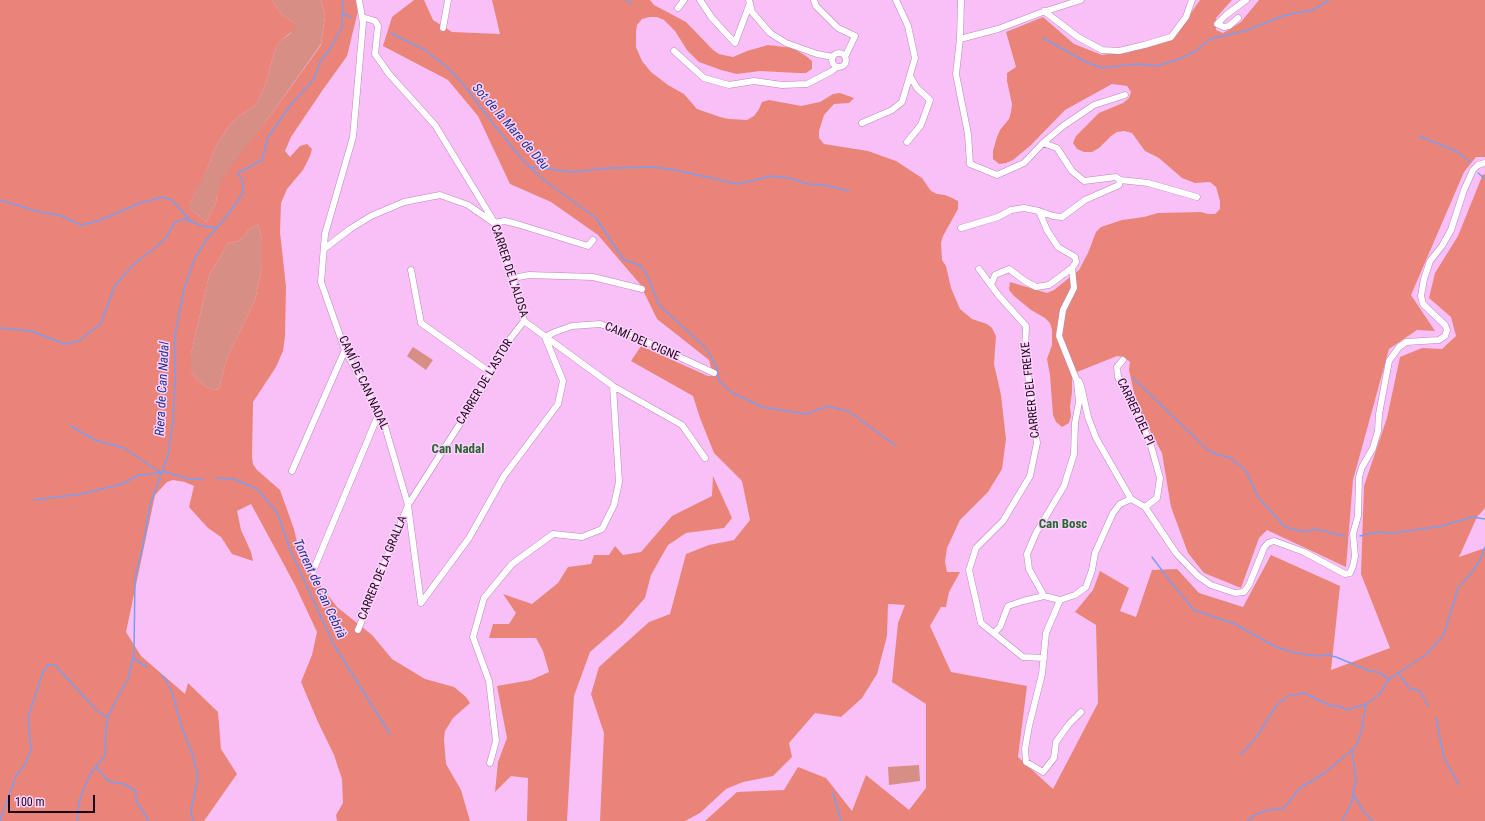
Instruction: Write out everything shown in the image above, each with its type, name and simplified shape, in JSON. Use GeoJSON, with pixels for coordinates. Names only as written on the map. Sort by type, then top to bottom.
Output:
{"type":"FeatureCollection","features":[{"type":"Feature","properties":{"kind":"street","name":"CAMÍ DE CAN NADAL"},"geometry":{"type":"LineString","coordinates":[[359,0],[363,23],[353,136],[325,234],[322,282],[345,350],[384,422],[408,505],[421,603],[469,538],[504,476],[558,404],[563,382],[546,337]]}},
{"type":"Feature","properties":{"kind":"street"},"geometry":{"type":"LineString","coordinates":[[443,28],[448,0]]}},
{"type":"Feature","properties":{"kind":"street"},"geometry":{"type":"LineString","coordinates":[[678,8],[684,0]]}},
{"type":"Feature","properties":{"kind":"street"},"geometry":{"type":"LineString","coordinates":[[700,0],[712,18],[735,43],[750,1]]}},
{"type":"Feature","properties":{"kind":"street"},"geometry":{"type":"LineString","coordinates":[[674,52],[704,78],[729,85],[754,81],[782,85],[807,84],[837,67],[845,65],[845,57],[855,36],[838,28],[816,6],[814,0]]}},
{"type":"Feature","properties":{"kind":"street"},"geometry":{"type":"LineString","coordinates":[[862,124],[892,110],[902,102],[915,58],[908,26],[896,0]]}},
{"type":"Feature","properties":{"kind":"street"},"geometry":{"type":"LineString","coordinates":[[962,0],[956,74],[968,134],[970,164],[997,175],[1024,163],[1043,143],[1063,126],[1094,105],[1125,95]]}},
{"type":"Feature","properties":{"kind":"street"},"geometry":{"type":"LineString","coordinates":[[960,39],[998,29],[1044,11],[1081,0]]}},
{"type":"Feature","properties":{"kind":"street"},"geometry":{"type":"LineString","coordinates":[[1044,11],[1078,37],[1096,47],[1102,50],[1118,51],[1170,37],[1186,17],[1192,0]]}},
{"type":"Feature","properties":{"kind":"street"},"geometry":{"type":"LineString","coordinates":[[1238,18],[1229,26],[1224,27],[1217,24],[1246,0]]}},
{"type":"Feature","properties":{"kind":"street"},"geometry":{"type":"LineString","coordinates":[[750,1],[752,12],[770,33],[786,44],[817,54],[833,57],[840,53],[845,57]]}},
{"type":"Feature","properties":{"kind":"street","name":"CARRER DE L'ALOSA"},"geometry":{"type":"LineString","coordinates":[[362,16],[375,21],[378,26],[375,54],[389,74],[435,125],[494,223],[513,278],[524,321],[613,386],[682,425],[705,458]]}},
{"type":"Feature","properties":{"kind":"street"},"geometry":{"type":"LineString","coordinates":[[833,57],[833,64],[837,67]]}},
{"type":"Feature","properties":{"kind":"street"},"geometry":{"type":"LineString","coordinates":[[907,142],[921,125],[930,100],[917,88],[910,76]]}},
{"type":"Feature","properties":{"kind":"street"},"geometry":{"type":"LineString","coordinates":[[1043,143],[1057,148],[1072,171],[1084,181],[1118,179],[1148,183],[1197,197]]}},
{"type":"Feature","properties":{"kind":"street"},"geometry":{"type":"LineString","coordinates":[[1077,381],[1080,381],[1082,386],[1088,417],[1096,438],[1131,499],[1145,507],[1176,553],[1198,576],[1212,585],[1235,593],[1244,592],[1249,585],[1264,548],[1268,543],[1274,542],[1304,552],[1345,574],[1350,573],[1355,556],[1353,534],[1358,516],[1359,476],[1362,467],[1373,448],[1378,431],[1379,414],[1389,361],[1399,347],[1406,342],[1439,340],[1445,336],[1447,330],[1445,325],[1423,304],[1421,296],[1424,279],[1430,261],[1442,246],[1451,230],[1464,190],[1473,170],[1478,165],[1485,164]]}},
{"type":"Feature","properties":{"kind":"street"},"geometry":{"type":"LineString","coordinates":[[961,228],[998,217],[1011,210],[1024,208],[1053,216],[1062,216],[1085,200],[1119,185],[1118,179]]}},
{"type":"Feature","properties":{"kind":"street"},"geometry":{"type":"LineString","coordinates":[[324,249],[350,228],[371,216],[404,202],[440,195],[468,205],[494,223],[505,221],[588,246],[594,240]]}},
{"type":"Feature","properties":{"kind":"street"},"geometry":{"type":"LineString","coordinates":[[992,285],[995,275],[1009,269],[1036,287],[1049,284],[1072,268],[1076,262],[1075,257],[1058,248],[1039,211]]}},
{"type":"Feature","properties":{"kind":"street"},"geometry":{"type":"LineString","coordinates":[[1044,596],[1029,569],[1027,554],[1036,533],[1064,486],[1074,454],[1075,423],[1079,402],[1077,381],[1059,336],[1063,310],[1074,288],[1072,268]]}},
{"type":"Feature","properties":{"kind":"street","name":"CARRER DEL FREIXE"},"geometry":{"type":"LineString","coordinates":[[979,269],[1026,326],[1026,352],[1037,443],[1030,476],[1003,521],[976,548],[969,570],[981,623],[1024,657],[1044,658]]}},
{"type":"Feature","properties":{"kind":"street"},"geometry":{"type":"LineString","coordinates":[[411,270],[421,323],[491,373]]}},
{"type":"Feature","properties":{"kind":"street"},"geometry":{"type":"LineString","coordinates":[[513,278],[529,275],[593,277],[642,289]]}},
{"type":"Feature","properties":{"kind":"street","name":"CARRER DE L'ASTOR"},"geometry":{"type":"LineString","coordinates":[[408,505],[491,373],[510,339],[524,321]]}},
{"type":"Feature","properties":{"kind":"street","name":"CAMÍ DEL CIGNE"},"geometry":{"type":"LineString","coordinates":[[546,337],[572,326],[600,324],[632,335],[714,372]]}},
{"type":"Feature","properties":{"kind":"street"},"geometry":{"type":"LineString","coordinates":[[292,471],[345,350]]}},
{"type":"Feature","properties":{"kind":"street","name":"CARRER DEL PI"},"geometry":{"type":"LineString","coordinates":[[1123,360],[1117,367],[1118,377],[1138,414],[1151,446],[1160,478],[1157,498],[1145,507]]}},
{"type":"Feature","properties":{"kind":"street"},"geometry":{"type":"LineString","coordinates":[[490,763],[496,741],[489,681],[472,637],[484,598],[512,564],[553,534],[582,537],[602,529],[614,505],[619,482],[613,386]]}},
{"type":"Feature","properties":{"kind":"street"},"geometry":{"type":"LineString","coordinates":[[313,571],[379,413]]}},
{"type":"Feature","properties":{"kind":"street"},"geometry":{"type":"LineString","coordinates":[[994,633],[1000,627],[1008,606],[1044,596],[1060,600],[1075,595],[1086,587],[1092,570],[1095,552],[1113,513],[1120,504],[1131,499]]}},
{"type":"Feature","properties":{"kind":"street","name":"CARRER DE LA GRALLA"},"geometry":{"type":"LineString","coordinates":[[358,630],[408,505]]}},
{"type":"Feature","properties":{"kind":"street"},"geometry":{"type":"LineString","coordinates":[[1060,600],[1046,633],[1042,674],[1025,749],[1026,762],[1043,772],[1054,758],[1056,742],[1069,724],[1081,712]]}},
{"type":"Feature","properties":{"kind":"shaded area"},"geometry":{"type":"Polygon","coordinates":[[[0,0],[272,0],[280,13],[294,23],[296,27],[294,30],[281,40],[276,47],[265,85],[258,101],[253,107],[239,116],[229,126],[217,144],[207,169],[195,192],[190,208],[206,222],[216,203],[221,182],[229,169],[265,123],[321,45],[325,16],[321,0],[356,0],[358,11],[347,56],[291,137],[285,151],[290,157],[300,146],[307,144],[312,149],[303,170],[287,189],[281,203],[280,232],[286,287],[285,336],[283,351],[276,367],[253,402],[252,457],[253,464],[257,470],[280,490],[294,529],[301,560],[337,607],[372,635],[392,659],[425,679],[454,687],[466,697],[470,703],[453,718],[445,731],[444,739],[446,764],[461,790],[470,821],[337,821],[336,815],[343,803],[342,779],[334,755],[301,682],[312,655],[317,632],[295,585],[251,504],[237,511],[241,530],[251,552],[253,561],[232,554],[221,537],[208,528],[189,507],[194,486],[185,482],[173,480],[167,482],[155,495],[126,632],[141,656],[185,694],[188,683],[218,712],[221,749],[237,774],[204,821],[0,821],[0,0]],[[258,224],[248,230],[244,237],[238,241],[228,243],[209,276],[191,354],[191,371],[206,387],[215,390],[219,389],[227,358],[255,300],[262,267],[262,239],[258,224]]]}},
{"type":"Feature","properties":{"kind":"shaded area"},"geometry":{"type":"Polygon","coordinates":[[[272,0],[321,0],[325,16],[321,44],[265,123],[217,196],[216,203],[206,222],[190,208],[190,204],[198,184],[207,169],[217,144],[229,126],[239,116],[253,107],[258,101],[265,85],[276,47],[281,40],[291,33],[294,23],[280,13],[272,0]]]}},
{"type":"Feature","properties":{"kind":"shaded area"},"geometry":{"type":"Polygon","coordinates":[[[414,0],[424,0],[433,20],[452,32],[500,34],[492,0],[650,0],[654,5],[686,22],[713,50],[719,54],[733,57],[768,45],[793,48],[812,61],[812,69],[806,73],[760,71],[737,74],[699,62],[687,50],[675,31],[664,20],[657,17],[642,19],[637,25],[636,32],[636,47],[642,61],[651,72],[668,85],[684,94],[697,109],[720,117],[747,120],[754,116],[762,102],[769,100],[801,106],[820,102],[833,94],[840,93],[854,98],[849,103],[834,104],[824,115],[819,131],[819,138],[824,144],[868,151],[896,161],[922,178],[931,191],[958,201],[958,209],[943,236],[941,243],[942,260],[946,266],[951,288],[960,309],[972,319],[987,324],[992,328],[996,336],[994,364],[1001,395],[1006,439],[1002,469],[988,492],[960,520],[947,548],[945,562],[947,572],[960,572],[949,592],[946,607],[941,607],[930,626],[951,672],[1027,686],[1018,757],[1053,789],[1098,703],[1096,625],[1075,612],[1093,590],[1100,571],[1129,588],[1120,611],[1136,617],[1152,570],[1177,569],[1199,593],[1243,607],[1271,555],[1340,586],[1331,670],[1390,648],[1361,574],[1364,486],[1387,418],[1400,357],[1422,348],[1442,349],[1456,336],[1451,317],[1429,298],[1435,273],[1458,236],[1483,174],[1485,175],[1485,508],[1477,517],[1459,557],[1485,548],[1485,821],[705,821],[737,792],[784,790],[798,767],[826,778],[852,811],[866,775],[909,810],[926,788],[926,704],[892,682],[898,623],[905,605],[888,604],[887,636],[877,674],[862,698],[841,717],[815,713],[789,743],[792,757],[773,776],[743,782],[726,789],[700,813],[685,821],[600,821],[604,733],[591,694],[599,667],[649,622],[670,614],[686,554],[709,545],[734,540],[750,520],[742,481],[714,453],[693,396],[631,361],[641,346],[708,376],[713,376],[709,360],[657,319],[640,284],[598,235],[551,202],[510,184],[478,116],[448,80],[383,46],[392,17],[414,0]]]}},
{"type":"Feature","properties":{"kind":"shaded area"},"geometry":{"type":"Polygon","coordinates":[[[1200,0],[1232,0],[1216,18],[1216,30],[1223,33],[1241,22],[1259,0],[1485,0],[1485,157],[1476,157],[1464,172],[1411,295],[1435,331],[1417,330],[1389,349],[1353,480],[1346,567],[1267,530],[1259,538],[1241,588],[1204,573],[1188,553],[1171,507],[1162,453],[1137,406],[1129,370],[1130,362],[1124,357],[1117,356],[1072,374],[1070,407],[1071,416],[1069,423],[1062,427],[1056,422],[1053,415],[1050,375],[1047,359],[1052,345],[1052,330],[1050,323],[1045,318],[1031,310],[1009,290],[1010,282],[1047,293],[1054,290],[1079,270],[1088,253],[1096,232],[1101,227],[1122,220],[1144,217],[1158,213],[1201,212],[1215,214],[1220,209],[1220,201],[1216,187],[1210,182],[1195,183],[1182,178],[1159,158],[1145,151],[1132,133],[1124,131],[1117,132],[1099,148],[1092,152],[1084,152],[1077,149],[1073,143],[1076,136],[1099,113],[1123,103],[1129,98],[1131,92],[1127,86],[1120,85],[1112,84],[1065,110],[1031,145],[1013,160],[999,164],[993,159],[993,151],[997,137],[1000,130],[1009,119],[1011,112],[1012,104],[1007,81],[1007,73],[1016,67],[1006,32],[1043,17],[1074,44],[1102,55],[1142,49],[1172,40],[1200,0]]]}},
{"type":"Feature","properties":{"kind":"shaded area"},"geometry":{"type":"Polygon","coordinates":[[[258,224],[262,239],[262,267],[255,300],[227,358],[219,389],[215,390],[206,387],[191,371],[191,354],[209,276],[228,243],[238,241],[244,237],[248,230],[258,224]]]}},
{"type":"Feature","properties":{"kind":"shaded area"},"geometry":{"type":"Polygon","coordinates":[[[413,347],[433,360],[426,370],[407,356],[413,347]]]}},
{"type":"Feature","properties":{"kind":"shaded area"},"geometry":{"type":"Polygon","coordinates":[[[713,476],[732,518],[724,528],[686,533],[668,545],[651,575],[645,598],[622,624],[590,652],[574,696],[567,821],[527,821],[528,778],[511,776],[495,792],[498,762],[507,738],[497,686],[531,680],[549,672],[543,651],[536,638],[489,638],[493,624],[509,624],[516,613],[503,594],[532,604],[558,583],[568,567],[591,564],[594,555],[609,555],[615,546],[623,555],[641,552],[672,516],[712,496],[713,476]]]}},
{"type":"Feature","properties":{"kind":"shaded area"},"geometry":{"type":"Polygon","coordinates":[[[919,765],[920,781],[889,785],[888,767],[919,765]]]}},
{"type":"Feature","properties":{"kind":"waterway","name":"Riera de Can Nadal"},"geometry":{"type":"LineString","coordinates":[[77,821],[79,802],[84,788],[91,772],[105,756],[106,728],[109,714],[128,679],[134,653],[135,578],[142,550],[150,505],[168,455],[173,422],[175,335],[184,289],[195,258],[207,239],[227,216],[243,193],[243,182],[238,173],[262,160],[268,137],[293,102],[314,79],[320,62],[331,47],[342,27],[343,0]]}},
{"type":"Feature","properties":{"kind":"waterway"},"geometry":{"type":"LineString","coordinates":[[626,0],[632,4]]}},
{"type":"Feature","properties":{"kind":"waterway"},"geometry":{"type":"LineString","coordinates":[[1043,38],[1088,63],[1102,68],[1138,64],[1156,66],[1177,60],[1194,52],[1210,39],[1245,31],[1285,15],[1313,10],[1329,0]]}},
{"type":"Feature","properties":{"kind":"waterway","name":"Sot de la Mare de Déu"},"geometry":{"type":"LineString","coordinates":[[343,14],[351,17]]}},
{"type":"Feature","properties":{"kind":"waterway","name":"Sot de la Mare de Déu"},"geometry":{"type":"LineString","coordinates":[[391,33],[425,50],[447,67],[463,84],[525,163],[544,180],[596,218],[623,259],[641,266],[648,277],[659,305],[706,348],[716,366],[719,381],[731,392],[762,407],[806,414],[828,406],[850,412],[896,446]]}},
{"type":"Feature","properties":{"kind":"waterway"},"geometry":{"type":"LineString","coordinates":[[1419,136],[1456,151],[1470,162]]}},
{"type":"Feature","properties":{"kind":"waterway"},"geometry":{"type":"LineString","coordinates":[[531,167],[573,172],[610,168],[654,167],[675,170],[738,184],[771,176],[788,178],[809,184],[825,185],[849,191]]}},
{"type":"Feature","properties":{"kind":"waterway"},"geometry":{"type":"LineString","coordinates":[[1478,173],[1485,179]]}},
{"type":"Feature","properties":{"kind":"waterway"},"geometry":{"type":"LineString","coordinates":[[0,200],[40,212],[59,215],[81,225],[98,221],[140,203],[162,197],[172,200],[191,221]]}},
{"type":"Feature","properties":{"kind":"waterway"},"geometry":{"type":"LineString","coordinates":[[0,328],[31,331],[65,344],[79,341],[101,323],[115,285],[135,263],[165,239],[175,222],[185,219],[202,226],[217,228]]}},
{"type":"Feature","properties":{"kind":"waterway"},"geometry":{"type":"LineString","coordinates":[[1133,378],[1208,450],[1218,455],[1231,458],[1246,471],[1258,497],[1285,527],[1306,532],[1315,529],[1345,536]]}},
{"type":"Feature","properties":{"kind":"waterway"},"geometry":{"type":"LineString","coordinates":[[71,426],[95,440],[124,448],[161,473]]}},
{"type":"Feature","properties":{"kind":"waterway","name":"Torrent de Can Cebrià"},"geometry":{"type":"LineString","coordinates":[[162,471],[189,479],[203,479]]}},
{"type":"Feature","properties":{"kind":"waterway"},"geometry":{"type":"LineString","coordinates":[[34,500],[81,494],[122,484],[139,475],[161,473]]}},
{"type":"Feature","properties":{"kind":"waterway","name":"Torrent de Can Cebrià"},"geometry":{"type":"LineString","coordinates":[[216,478],[234,479],[257,489],[277,512],[291,552],[334,645],[390,734]]}},
{"type":"Feature","properties":{"kind":"waterway"},"geometry":{"type":"LineString","coordinates":[[1360,536],[1378,532],[1394,533],[1442,526],[1472,517],[1485,519]]}},
{"type":"Feature","properties":{"kind":"waterway"},"geometry":{"type":"LineString","coordinates":[[1247,821],[1256,814],[1269,810],[1283,809],[1300,788],[1323,774],[1356,746],[1361,732],[1366,704],[1379,695],[1389,679],[1428,653],[1444,634],[1458,588],[1473,571],[1481,558],[1485,547]]}},
{"type":"Feature","properties":{"kind":"waterway"},"geometry":{"type":"LineString","coordinates":[[1152,557],[1194,610],[1235,624],[1276,647],[1296,653],[1336,657],[1370,671],[1378,672],[1389,679]]}},
{"type":"Feature","properties":{"kind":"waterway"},"geometry":{"type":"LineString","coordinates":[[133,658],[147,667]]}},
{"type":"Feature","properties":{"kind":"waterway"},"geometry":{"type":"LineString","coordinates":[[0,821],[16,776],[26,763],[31,749],[28,717],[43,672],[48,665],[55,665],[96,710],[108,718]]}},
{"type":"Feature","properties":{"kind":"waterway"},"geometry":{"type":"LineString","coordinates":[[1398,673],[1409,688],[1420,691],[1428,706]]}},
{"type":"Feature","properties":{"kind":"waterway"},"geometry":{"type":"LineString","coordinates":[[161,675],[165,678],[172,692],[198,776],[191,811],[193,821]]}},
{"type":"Feature","properties":{"kind":"waterway"},"geometry":{"type":"LineString","coordinates":[[1240,755],[1255,739],[1277,705],[1288,696],[1304,693],[1331,706],[1339,706],[1347,710],[1366,704]]}},
{"type":"Feature","properties":{"kind":"waterway"},"geometry":{"type":"LineString","coordinates":[[1436,718],[1444,758],[1459,785]]}},
{"type":"Feature","properties":{"kind":"waterway"},"geometry":{"type":"LineString","coordinates":[[1342,821],[1351,804],[1356,780],[1352,750]]}},
{"type":"Feature","properties":{"kind":"waterway"},"geometry":{"type":"LineString","coordinates":[[96,767],[108,781],[124,784],[136,791],[136,801],[149,821]]}},
{"type":"Feature","properties":{"kind":"waterway"},"geometry":{"type":"LineString","coordinates":[[833,792],[841,821]]}},
{"type":"Feature","properties":{"kind":"waterway"},"geometry":{"type":"LineString","coordinates":[[1353,794],[1364,812],[1373,821]]}},
{"type":"Feature","properties":{"kind":"district","name":"Can Nadal"},"geometry":{"type":"Point","coordinates":[458,450]}},
{"type":"Feature","properties":{"kind":"district","name":"Can Bosc"},"geometry":{"type":"Point","coordinates":[1063,525]}}]}
